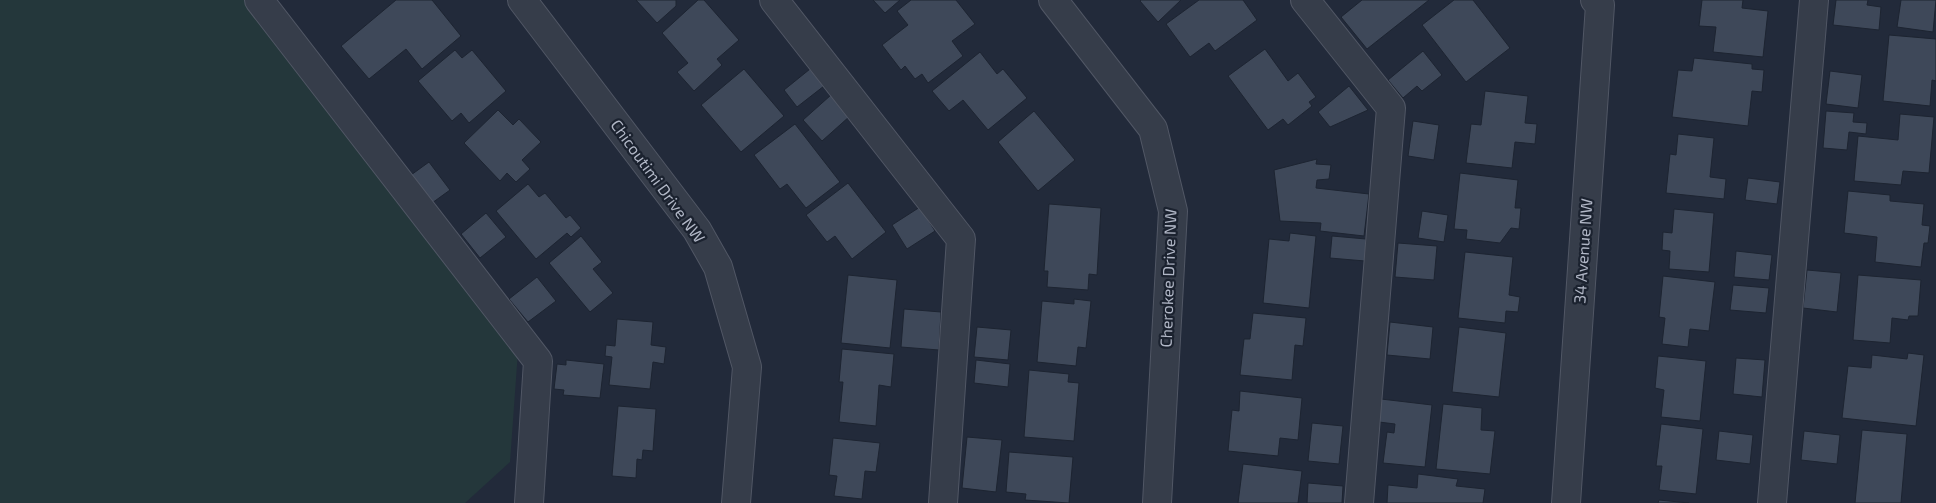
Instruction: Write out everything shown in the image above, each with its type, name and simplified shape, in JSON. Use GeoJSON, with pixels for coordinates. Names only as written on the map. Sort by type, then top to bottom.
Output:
{"type":"FeatureCollection","features":[{"type":"Feature","properties":{"kind":"street"},"geometry":{"type":"LineString","coordinates":[[259,0],[538,361],[529,503]]}},
{"type":"Feature","properties":{"kind":"street","name":"Chicoutimi Drive NW"},"geometry":{"type":"LineString","coordinates":[[522,0],[697,230],[718,267],[747,367],[736,503]]}},
{"type":"Feature","properties":{"kind":"street"},"geometry":{"type":"LineString","coordinates":[[774,0],[960,239],[943,503]]}},
{"type":"Feature","properties":{"kind":"street","name":"Cherokee Drive NW"},"geometry":{"type":"LineString","coordinates":[[1053,0],[1153,129],[1173,211],[1157,503]]}},
{"type":"Feature","properties":{"kind":"street"},"geometry":{"type":"LineString","coordinates":[[1305,0],[1391,108],[1359,503]]}},
{"type":"Feature","properties":{"kind":"street","name":"34 Avenue NW"},"geometry":{"type":"LineString","coordinates":[[1566,503],[1600,5],[1595,0]]}},
{"type":"Feature","properties":{"kind":"street"},"geometry":{"type":"LineString","coordinates":[[1772,503],[1814,0]]}},
{"type":"Feature","properties":{"kind":"green space"},"geometry":{"type":"Polygon","coordinates":[[[0,0],[247,0],[518,351],[510,462],[465,503],[0,503],[0,0]]]}},
{"type":"Feature","properties":{"kind":"building"},"geometry":{"type":"Polygon","coordinates":[[[396,0],[432,0],[461,36],[422,69],[406,49],[369,79],[341,46],[396,0]]]}},
{"type":"Feature","properties":{"kind":"building"},"geometry":{"type":"Polygon","coordinates":[[[636,0],[676,0],[676,6],[657,23],[636,0]]]}},
{"type":"Feature","properties":{"kind":"building"},"geometry":{"type":"Polygon","coordinates":[[[698,0],[704,0],[739,40],[717,59],[722,65],[694,91],[677,72],[688,63],[662,33],[698,0]]]}},
{"type":"Feature","properties":{"kind":"building"},"geometry":{"type":"Polygon","coordinates":[[[873,0],[900,0],[885,13],[873,0]]]}},
{"type":"Feature","properties":{"kind":"building"},"geometry":{"type":"Polygon","coordinates":[[[911,0],[956,0],[975,24],[952,41],[963,56],[928,83],[922,74],[915,79],[905,66],[901,70],[882,45],[908,25],[897,11],[911,0]]]}},
{"type":"Feature","properties":{"kind":"building"},"geometry":{"type":"Polygon","coordinates":[[[1141,0],[1181,0],[1158,22],[1141,0]]]}},
{"type":"Feature","properties":{"kind":"building"},"geometry":{"type":"Polygon","coordinates":[[[1199,0],[1243,0],[1257,20],[1215,51],[1209,43],[1190,57],[1166,24],[1199,0]]]}},
{"type":"Feature","properties":{"kind":"building"},"geometry":{"type":"Polygon","coordinates":[[[1362,0],[1429,0],[1367,49],[1341,17],[1362,0]]]}},
{"type":"Feature","properties":{"kind":"building"},"geometry":{"type":"Polygon","coordinates":[[[1454,0],[1473,0],[1510,48],[1466,82],[1422,25],[1454,0]]]}},
{"type":"Feature","properties":{"kind":"building"},"geometry":{"type":"Polygon","coordinates":[[[1702,0],[1743,0],[1742,8],[1768,11],[1763,57],[1713,52],[1716,27],[1699,26],[1702,0]]]}},
{"type":"Feature","properties":{"kind":"building"},"geometry":{"type":"Polygon","coordinates":[[[1836,0],[1868,0],[1867,5],[1881,7],[1879,30],[1833,25],[1836,0]]]}},
{"type":"Feature","properties":{"kind":"building"},"geometry":{"type":"Polygon","coordinates":[[[1901,0],[1936,0],[1933,32],[1897,27],[1901,0]]]}},
{"type":"Feature","properties":{"kind":"building"},"geometry":{"type":"Polygon","coordinates":[[[1889,35],[1936,39],[1936,81],[1932,80],[1930,106],[1883,101],[1889,35]]]}},
{"type":"Feature","properties":{"kind":"building"},"geometry":{"type":"Polygon","coordinates":[[[1265,49],[1288,81],[1298,73],[1316,97],[1309,102],[1312,106],[1288,125],[1283,119],[1268,130],[1228,76],[1265,49]]]}},
{"type":"Feature","properties":{"kind":"building"},"geometry":{"type":"Polygon","coordinates":[[[455,50],[462,58],[472,50],[506,91],[469,123],[461,113],[452,121],[418,81],[455,50]]]}},
{"type":"Feature","properties":{"kind":"building"},"geometry":{"type":"Polygon","coordinates":[[[1423,51],[1442,75],[1422,91],[1417,86],[1403,98],[1388,80],[1423,51]]]}},
{"type":"Feature","properties":{"kind":"building"},"geometry":{"type":"Polygon","coordinates":[[[980,52],[997,74],[1003,69],[1027,98],[988,130],[963,100],[949,111],[932,91],[980,52]]]}},
{"type":"Feature","properties":{"kind":"building"},"geometry":{"type":"Polygon","coordinates":[[[1694,58],[1752,64],[1752,69],[1764,70],[1762,92],[1752,91],[1748,126],[1672,117],[1678,70],[1692,71],[1694,58]]]}},
{"type":"Feature","properties":{"kind":"building"},"geometry":{"type":"Polygon","coordinates":[[[744,69],[784,116],[741,152],[701,105],[744,69]]]}},
{"type":"Feature","properties":{"kind":"building"},"geometry":{"type":"Polygon","coordinates":[[[810,69],[824,86],[797,107],[784,90],[810,69]]]}},
{"type":"Feature","properties":{"kind":"building"},"geometry":{"type":"Polygon","coordinates":[[[1830,71],[1862,75],[1858,108],[1826,104],[1830,71]]]}},
{"type":"Feature","properties":{"kind":"building"},"geometry":{"type":"Polygon","coordinates":[[[1349,86],[1368,110],[1330,127],[1318,112],[1349,86]]]}},
{"type":"Feature","properties":{"kind":"building"},"geometry":{"type":"Polygon","coordinates":[[[1485,91],[1528,96],[1525,123],[1537,124],[1535,144],[1515,142],[1512,168],[1466,163],[1471,124],[1481,125],[1485,91]]]}},
{"type":"Feature","properties":{"kind":"building"},"geometry":{"type":"Polygon","coordinates":[[[831,95],[850,116],[822,141],[803,120],[831,95]]]}},
{"type":"Feature","properties":{"kind":"building"},"geometry":{"type":"Polygon","coordinates":[[[498,110],[513,125],[519,119],[541,142],[522,160],[530,169],[516,182],[507,173],[500,181],[464,143],[498,110]]]}},
{"type":"Feature","properties":{"kind":"building"},"geometry":{"type":"Polygon","coordinates":[[[1034,111],[1075,160],[1038,191],[998,142],[1034,111]]]}},
{"type":"Feature","properties":{"kind":"building"},"geometry":{"type":"Polygon","coordinates":[[[1826,111],[1854,113],[1853,122],[1867,123],[1866,134],[1849,132],[1847,150],[1823,148],[1826,111]]]}},
{"type":"Feature","properties":{"kind":"building"},"geometry":{"type":"Polygon","coordinates":[[[1900,114],[1934,117],[1929,173],[1903,171],[1901,185],[1854,181],[1858,136],[1898,140],[1900,114]]]}},
{"type":"Feature","properties":{"kind":"building"},"geometry":{"type":"Polygon","coordinates":[[[1413,121],[1439,125],[1434,160],[1408,156],[1413,121]]]}},
{"type":"Feature","properties":{"kind":"building"},"geometry":{"type":"Polygon","coordinates":[[[795,124],[840,182],[806,208],[787,184],[780,189],[754,155],[795,124]]]}},
{"type":"Feature","properties":{"kind":"building"},"geometry":{"type":"Polygon","coordinates":[[[1678,134],[1714,138],[1710,177],[1726,179],[1724,199],[1666,193],[1670,154],[1676,155],[1678,134]]]}},
{"type":"Feature","properties":{"kind":"building"},"geometry":{"type":"Polygon","coordinates":[[[1317,159],[1316,164],[1331,165],[1329,179],[1317,180],[1316,188],[1369,194],[1364,236],[1320,231],[1321,223],[1280,221],[1274,170],[1317,159]]]}},
{"type":"Feature","properties":{"kind":"building"},"geometry":{"type":"Polygon","coordinates":[[[429,162],[450,190],[432,203],[411,175],[429,162]]]}},
{"type":"Feature","properties":{"kind":"building"},"geometry":{"type":"Polygon","coordinates":[[[1460,173],[1518,180],[1515,208],[1521,208],[1519,229],[1511,228],[1500,243],[1466,239],[1467,230],[1454,229],[1460,173]]]}},
{"type":"Feature","properties":{"kind":"building"},"geometry":{"type":"Polygon","coordinates":[[[1748,178],[1780,182],[1777,204],[1745,200],[1748,178]]]}},
{"type":"Feature","properties":{"kind":"building"},"geometry":{"type":"Polygon","coordinates":[[[848,183],[886,232],[852,259],[835,236],[827,242],[806,215],[848,183]]]}},
{"type":"Feature","properties":{"kind":"building"},"geometry":{"type":"Polygon","coordinates":[[[528,184],[539,197],[545,193],[566,218],[570,215],[581,228],[571,237],[567,233],[536,259],[496,211],[528,184]]]}},
{"type":"Feature","properties":{"kind":"building"},"geometry":{"type":"Polygon","coordinates":[[[1848,191],[1890,195],[1890,201],[1924,204],[1922,225],[1930,226],[1928,243],[1924,243],[1921,267],[1875,262],[1877,237],[1844,233],[1848,191]]]}},
{"type":"Feature","properties":{"kind":"building"},"geometry":{"type":"Polygon","coordinates":[[[1049,204],[1101,208],[1097,275],[1089,274],[1088,290],[1047,287],[1048,271],[1044,271],[1049,204]]]}},
{"type":"Feature","properties":{"kind":"building"},"geometry":{"type":"Polygon","coordinates":[[[920,207],[935,231],[907,249],[892,225],[920,207]]]}},
{"type":"Feature","properties":{"kind":"building"},"geometry":{"type":"Polygon","coordinates":[[[1674,209],[1714,213],[1709,272],[1669,269],[1670,251],[1662,250],[1663,232],[1672,233],[1674,209]]]}},
{"type":"Feature","properties":{"kind":"building"},"geometry":{"type":"Polygon","coordinates":[[[1422,211],[1448,215],[1444,242],[1418,238],[1422,211]]]}},
{"type":"Feature","properties":{"kind":"building"},"geometry":{"type":"Polygon","coordinates":[[[486,213],[506,237],[480,258],[461,234],[486,213]]]}},
{"type":"Feature","properties":{"kind":"building"},"geometry":{"type":"Polygon","coordinates":[[[1290,233],[1316,236],[1309,308],[1263,303],[1269,239],[1289,241],[1290,233]]]}},
{"type":"Feature","properties":{"kind":"building"},"geometry":{"type":"Polygon","coordinates":[[[581,236],[602,262],[593,269],[613,293],[590,312],[549,263],[581,236]]]}},
{"type":"Feature","properties":{"kind":"building"},"geometry":{"type":"Polygon","coordinates":[[[1332,236],[1366,239],[1365,261],[1330,258],[1332,236]]]}},
{"type":"Feature","properties":{"kind":"building"},"geometry":{"type":"Polygon","coordinates":[[[1398,243],[1437,246],[1434,280],[1395,277],[1398,243]]]}},
{"type":"Feature","properties":{"kind":"building"},"geometry":{"type":"Polygon","coordinates":[[[1736,251],[1772,255],[1769,280],[1734,277],[1736,251]]]}},
{"type":"Feature","properties":{"kind":"building"},"geometry":{"type":"Polygon","coordinates":[[[1465,252],[1513,257],[1509,295],[1520,297],[1518,312],[1506,311],[1505,323],[1458,318],[1465,252]]]}},
{"type":"Feature","properties":{"kind":"building"},"geometry":{"type":"Polygon","coordinates":[[[1807,270],[1841,273],[1837,312],[1803,308],[1807,270]]]}},
{"type":"Feature","properties":{"kind":"building"},"geometry":{"type":"Polygon","coordinates":[[[848,275],[897,280],[890,348],[841,343],[848,275]]]}},
{"type":"Feature","properties":{"kind":"building"},"geometry":{"type":"Polygon","coordinates":[[[1858,275],[1921,280],[1918,316],[1909,316],[1908,320],[1892,318],[1890,343],[1853,340],[1858,275]]]}},
{"type":"Feature","properties":{"kind":"building"},"geometry":{"type":"Polygon","coordinates":[[[1663,276],[1715,282],[1709,331],[1690,329],[1688,347],[1662,344],[1665,318],[1659,317],[1663,276]]]}},
{"type":"Feature","properties":{"kind":"building"},"geometry":{"type":"Polygon","coordinates":[[[537,277],[556,301],[528,322],[509,299],[537,277]]]}},
{"type":"Feature","properties":{"kind":"building"},"geometry":{"type":"Polygon","coordinates":[[[1733,285],[1769,288],[1766,313],[1730,310],[1733,285]]]}},
{"type":"Feature","properties":{"kind":"building"},"geometry":{"type":"Polygon","coordinates":[[[1074,299],[1091,301],[1086,348],[1078,347],[1076,366],[1037,362],[1042,301],[1074,304],[1074,299]]]}},
{"type":"Feature","properties":{"kind":"building"},"geometry":{"type":"Polygon","coordinates":[[[904,309],[941,312],[939,350],[901,347],[904,309]]]}},
{"type":"Feature","properties":{"kind":"building"},"geometry":{"type":"Polygon","coordinates":[[[1253,313],[1306,318],[1303,346],[1295,345],[1292,380],[1240,375],[1244,339],[1250,339],[1253,313]]]}},
{"type":"Feature","properties":{"kind":"building"},"geometry":{"type":"Polygon","coordinates":[[[617,319],[653,322],[651,345],[666,347],[664,364],[653,362],[650,389],[609,385],[612,357],[605,356],[606,345],[615,346],[617,319]]]}},
{"type":"Feature","properties":{"kind":"building"},"geometry":{"type":"Polygon","coordinates":[[[1390,322],[1433,327],[1430,359],[1387,355],[1390,322]]]}},
{"type":"Feature","properties":{"kind":"building"},"geometry":{"type":"Polygon","coordinates":[[[977,327],[1011,330],[1008,360],[974,357],[977,327]]]}},
{"type":"Feature","properties":{"kind":"building"},"geometry":{"type":"Polygon","coordinates":[[[1459,327],[1506,333],[1499,397],[1452,392],[1459,327]]]}},
{"type":"Feature","properties":{"kind":"building"},"geometry":{"type":"Polygon","coordinates":[[[842,349],[894,354],[891,387],[879,385],[876,426],[839,422],[843,382],[839,382],[842,349]]]}},
{"type":"Feature","properties":{"kind":"building"},"geometry":{"type":"Polygon","coordinates":[[[1908,353],[1924,355],[1916,426],[1842,418],[1848,366],[1871,368],[1872,355],[1907,359],[1908,353]]]}},
{"type":"Feature","properties":{"kind":"building"},"geometry":{"type":"Polygon","coordinates":[[[1658,356],[1706,361],[1700,421],[1661,417],[1664,390],[1655,388],[1658,356]]]}},
{"type":"Feature","properties":{"kind":"building"},"geometry":{"type":"Polygon","coordinates":[[[1736,358],[1765,360],[1762,397],[1733,394],[1736,358]]]}},
{"type":"Feature","properties":{"kind":"building"},"geometry":{"type":"Polygon","coordinates":[[[566,360],[604,364],[600,398],[563,395],[564,390],[554,389],[557,364],[566,365],[566,360]]]}},
{"type":"Feature","properties":{"kind":"building"},"geometry":{"type":"Polygon","coordinates":[[[976,360],[1010,364],[1008,387],[974,383],[976,360]]]}},
{"type":"Feature","properties":{"kind":"building"},"geometry":{"type":"Polygon","coordinates":[[[1029,370],[1069,374],[1068,382],[1079,383],[1074,441],[1024,437],[1029,370]]]}},
{"type":"Feature","properties":{"kind":"building"},"geometry":{"type":"Polygon","coordinates":[[[1240,391],[1302,398],[1298,440],[1280,438],[1278,456],[1228,451],[1232,410],[1239,411],[1240,391]]]}},
{"type":"Feature","properties":{"kind":"building"},"geometry":{"type":"Polygon","coordinates":[[[1381,399],[1432,405],[1425,467],[1383,463],[1387,432],[1394,433],[1395,424],[1379,422],[1381,399]]]}},
{"type":"Feature","properties":{"kind":"building"},"geometry":{"type":"Polygon","coordinates":[[[1443,404],[1482,408],[1481,430],[1495,431],[1490,474],[1436,469],[1443,404]]]}},
{"type":"Feature","properties":{"kind":"building"},"geometry":{"type":"Polygon","coordinates":[[[618,406],[656,409],[653,451],[643,450],[642,460],[637,459],[636,478],[612,476],[618,406]]]}},
{"type":"Feature","properties":{"kind":"building"},"geometry":{"type":"Polygon","coordinates":[[[1312,423],[1343,426],[1339,464],[1308,461],[1312,423]]]}},
{"type":"Feature","properties":{"kind":"building"},"geometry":{"type":"Polygon","coordinates":[[[1661,424],[1703,429],[1696,494],[1659,490],[1662,466],[1656,466],[1661,424]]]}},
{"type":"Feature","properties":{"kind":"building"},"geometry":{"type":"Polygon","coordinates":[[[1862,430],[1907,434],[1901,503],[1855,503],[1862,430]]]}},
{"type":"Feature","properties":{"kind":"building"},"geometry":{"type":"Polygon","coordinates":[[[1719,431],[1753,435],[1750,464],[1716,460],[1719,431]]]}},
{"type":"Feature","properties":{"kind":"building"},"geometry":{"type":"Polygon","coordinates":[[[1804,431],[1840,435],[1837,464],[1801,460],[1804,431]]]}},
{"type":"Feature","properties":{"kind":"building"},"geometry":{"type":"Polygon","coordinates":[[[967,437],[1002,440],[996,492],[962,488],[967,437]]]}},
{"type":"Feature","properties":{"kind":"building"},"geometry":{"type":"Polygon","coordinates":[[[833,438],[880,443],[876,472],[865,471],[862,499],[834,496],[837,476],[829,475],[833,438]]]}},
{"type":"Feature","properties":{"kind":"building"},"geometry":{"type":"Polygon","coordinates":[[[1009,452],[1073,457],[1069,503],[1025,500],[1026,494],[1006,492],[1009,452]]]}},
{"type":"Feature","properties":{"kind":"building"},"geometry":{"type":"Polygon","coordinates":[[[1243,464],[1302,471],[1298,503],[1238,503],[1243,464]]]}},
{"type":"Feature","properties":{"kind":"building"},"geometry":{"type":"Polygon","coordinates":[[[1418,474],[1458,479],[1456,486],[1485,489],[1483,503],[1387,503],[1388,485],[1417,488],[1418,474]]]}},
{"type":"Feature","properties":{"kind":"building"},"geometry":{"type":"Polygon","coordinates":[[[1308,483],[1343,486],[1342,503],[1307,503],[1308,483]]]}},
{"type":"Feature","properties":{"kind":"building"},"geometry":{"type":"Polygon","coordinates":[[[1659,500],[1689,503],[1658,503],[1659,500]]]}}]}
